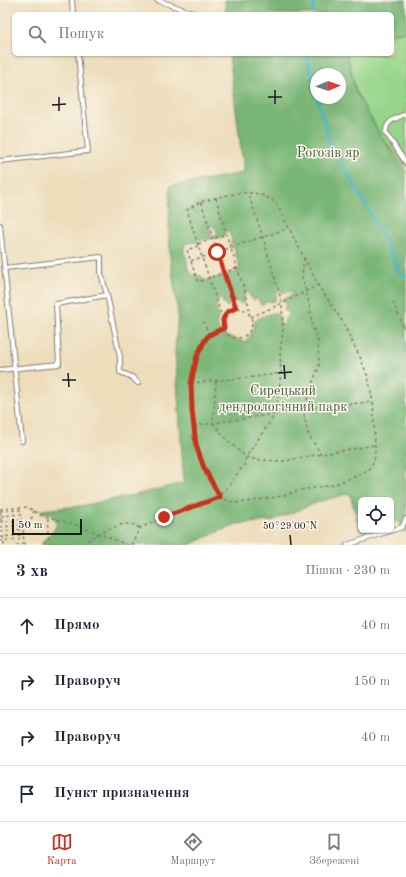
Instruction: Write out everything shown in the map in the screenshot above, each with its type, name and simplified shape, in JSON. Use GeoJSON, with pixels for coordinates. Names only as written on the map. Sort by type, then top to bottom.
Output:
{"type":"FeatureCollection","features":[{"type":"Feature","properties":{"kind":"lane"},"geometry":{"type":"LineString","coordinates":[[72,0],[73,12]]}},
{"type":"Feature","properties":{"kind":"lane"},"geometry":{"type":"LineString","coordinates":[[157,0],[190,12]]}},
{"type":"Feature","properties":{"kind":"lane"},"geometry":{"type":"LineString","coordinates":[[0,161],[88,151],[78,56]]}},
{"type":"Feature","properties":{"kind":"lane"},"geometry":{"type":"LineString","coordinates":[[406,114],[392,120],[386,129],[386,134],[406,163]]}},
{"type":"Feature","properties":{"kind":"lane"},"geometry":{"type":"LineString","coordinates":[[0,225],[22,441]]}},
{"type":"Feature","properties":{"kind":"lane"},"geometry":{"type":"LineString","coordinates":[[4,268],[101,257],[101,274],[120,357],[120,372],[132,377],[138,383]]}},
{"type":"Feature","properties":{"kind":"lane"},"geometry":{"type":"LineString","coordinates":[[0,370],[59,364],[56,304],[107,295]]}},
{"type":"Feature","properties":{"kind":"lane"},"geometry":{"type":"LineString","coordinates":[[347,545],[402,527],[406,519]]}},
{"type":"Feature","properties":{"kind":"path"},"geometry":{"type":"LineString","coordinates":[[216,198],[246,294],[252,325],[248,333],[242,337],[235,337],[228,334],[224,328],[223,320],[187,210],[201,202],[216,198],[240,193],[266,196],[277,205],[318,285],[341,319],[360,356],[368,377],[373,402],[375,456],[371,468],[359,475],[332,485],[302,490],[282,496],[240,502],[228,501],[220,497],[204,468],[196,445],[191,383],[197,356],[205,340],[209,335],[224,328]]}},
{"type":"Feature","properties":{"kind":"path"},"geometry":{"type":"LineString","coordinates":[[131,545],[140,528],[164,517],[220,497],[244,465],[246,457],[276,413],[281,373],[280,352],[283,330],[282,303],[263,237],[248,193]]}},
{"type":"Feature","properties":{"kind":"path"},"geometry":{"type":"LineString","coordinates":[[201,202],[236,308]]}},
{"type":"Feature","properties":{"kind":"path"},"geometry":{"type":"LineString","coordinates":[[192,261],[289,228]]}},
{"type":"Feature","properties":{"kind":"path"},"geometry":{"type":"LineString","coordinates":[[226,234],[188,250],[198,282],[237,268]]}},
{"type":"Feature","properties":{"kind":"path"},"geometry":{"type":"LineString","coordinates":[[304,258],[302,277],[310,307],[312,327],[318,340],[319,366],[304,410],[308,434],[321,454]]}},
{"type":"Feature","properties":{"kind":"path"},"geometry":{"type":"LineString","coordinates":[[251,316],[306,292],[318,285]]}},
{"type":"Feature","properties":{"kind":"path"},"geometry":{"type":"LineString","coordinates":[[393,302],[406,332]]}},
{"type":"Feature","properties":{"kind":"path"},"geometry":{"type":"LineString","coordinates":[[223,320],[227,312],[236,308],[243,309],[251,316]]}},
{"type":"Feature","properties":{"kind":"path"},"geometry":{"type":"LineString","coordinates":[[203,321],[209,335]]}},
{"type":"Feature","properties":{"kind":"path"},"geometry":{"type":"LineString","coordinates":[[191,383],[281,373]]}},
{"type":"Feature","properties":{"kind":"path"},"geometry":{"type":"LineString","coordinates":[[216,381],[214,423],[228,441],[246,457],[258,460],[279,461],[375,445]]}},
{"type":"Feature","properties":{"kind":"path"},"geometry":{"type":"LineString","coordinates":[[194,426],[328,406],[373,402]]}},
{"type":"Feature","properties":{"kind":"path"},"geometry":{"type":"LineString","coordinates":[[0,511],[27,507],[48,518],[70,523],[128,545]]}},
{"type":"Feature","properties":{"kind":"path"},"geometry":{"type":"LineString","coordinates":[[0,511],[22,511],[24,545],[16,545]]}},
{"type":"Feature","properties":{"kind":"path"},"geometry":{"type":"LineString","coordinates":[[0,511],[1,532],[4,545]]}},
{"type":"Feature","properties":{"kind":"path"},"geometry":{"type":"LineString","coordinates":[[31,519],[34,511]]}},
{"type":"Feature","properties":{"kind":"path"},"geometry":{"type":"LineString","coordinates":[[0,516],[21,514]]}},
{"type":"Feature","properties":{"kind":"path"},"geometry":{"type":"LineString","coordinates":[[48,518],[47,524],[50,545]]}},
{"type":"Feature","properties":{"kind":"path"},"geometry":{"type":"LineString","coordinates":[[1,522],[22,520]]}},
{"type":"Feature","properties":{"kind":"path"},"geometry":{"type":"LineString","coordinates":[[83,545],[88,540],[104,531],[126,524],[135,525],[140,528]]}},
{"type":"Feature","properties":{"kind":"path"},"geometry":{"type":"LineString","coordinates":[[1,527],[23,525]]}},
{"type":"Feature","properties":{"kind":"path"},"geometry":{"type":"LineString","coordinates":[[1,532],[23,529]]}},
{"type":"Feature","properties":{"kind":"path"},"geometry":{"type":"LineString","coordinates":[[0,537],[24,535]]}},
{"type":"Feature","properties":{"kind":"path"},"geometry":{"type":"LineString","coordinates":[[0,542],[24,540]]}},
{"type":"Feature","properties":{"kind":"green space"},"geometry":{"type":"Polygon","coordinates":[[[225,0],[406,0],[406,31],[394,34],[394,12],[226,12],[225,0]]]}},
{"type":"Feature","properties":{"kind":"green space"},"geometry":{"type":"Polygon","coordinates":[[[406,31],[406,167],[381,136],[356,92],[347,56],[394,56],[394,34],[406,31]]]}},
{"type":"Feature","properties":{"kind":"green space","name":"Сирецький дендрологічний парк"},"geometry":{"type":"Polygon","coordinates":[[[229,56],[347,56],[356,92],[381,136],[406,171],[406,533],[398,520],[394,522],[394,497],[358,497],[358,523],[350,493],[321,501],[271,521],[236,524],[189,545],[42,545],[43,541],[54,530],[57,524],[52,515],[49,513],[41,513],[42,510],[80,506],[184,483],[175,352],[178,313],[170,257],[170,186],[244,173],[229,56]],[[212,225],[209,228],[212,236],[209,239],[206,238],[201,241],[198,238],[197,242],[186,243],[184,247],[188,269],[193,275],[201,276],[206,281],[236,273],[240,269],[235,254],[235,249],[231,243],[232,240],[229,231],[224,234],[224,236],[216,239],[214,236],[217,234],[217,231],[212,225]],[[279,291],[276,293],[276,299],[274,302],[268,301],[262,305],[260,304],[258,298],[255,300],[251,298],[248,292],[245,292],[244,303],[242,304],[236,301],[227,307],[222,299],[218,300],[216,307],[218,315],[217,324],[220,333],[245,342],[252,332],[255,320],[273,313],[276,313],[279,316],[280,324],[285,325],[285,318],[291,313],[285,311],[284,308],[286,304],[283,300],[294,293],[292,291],[279,291]]]}},
{"type":"Feature","properties":{"kind":"waterway"},"geometry":{"type":"LineString","coordinates":[[313,12],[314,0]]}},
{"type":"Feature","properties":{"kind":"waterway"},"geometry":{"type":"LineString","coordinates":[[307,56],[310,70]]}},
{"type":"Feature","properties":{"kind":"waterway"},"geometry":{"type":"LineString","coordinates":[[319,104],[330,143],[378,226],[400,273],[406,276]]}},
{"type":"Feature","properties":{"kind":"route"},"geometry":{"type":"LineString","coordinates":[[164,517],[220,497],[204,468],[196,445],[191,383],[197,356],[205,340],[209,335],[224,328],[223,320],[227,312],[236,308],[217,252]]}},
{"type":"Feature","properties":{"kind":"park label","name":"Рогозів яр"},"geometry":{"type":"Point","coordinates":[328,153]}}]}
